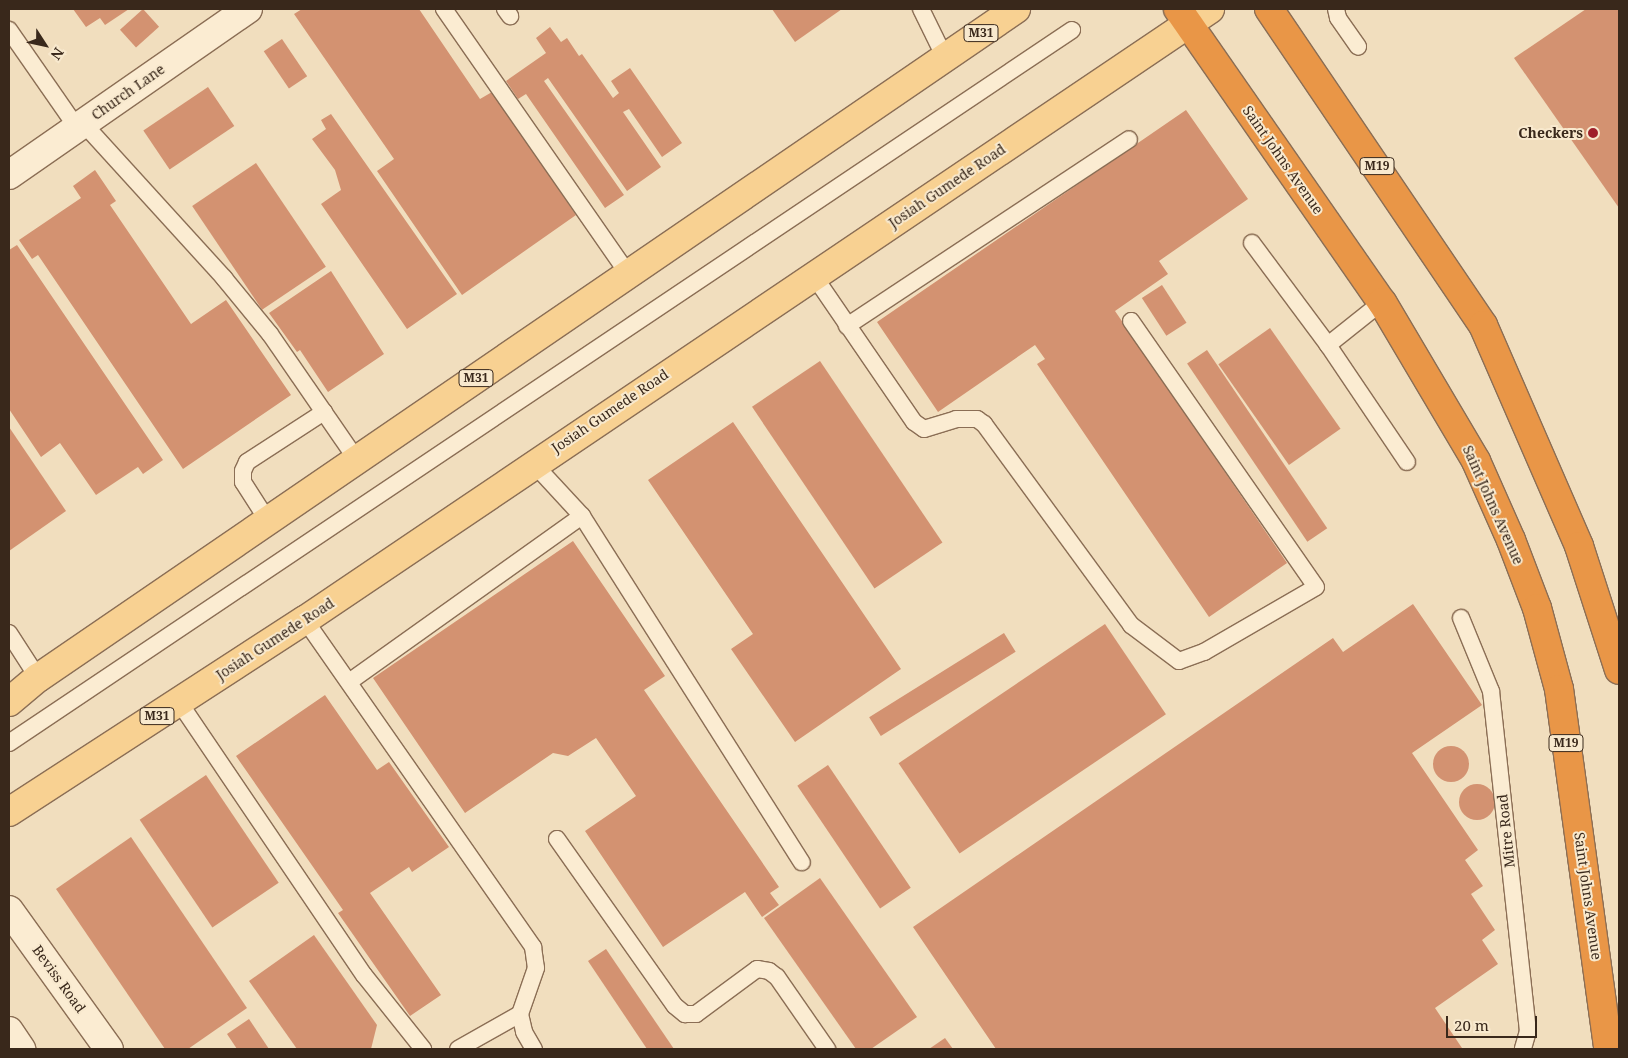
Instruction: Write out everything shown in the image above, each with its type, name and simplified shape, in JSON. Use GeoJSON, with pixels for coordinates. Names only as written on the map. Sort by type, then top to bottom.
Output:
{"type":"FeatureCollection","features":[{"type":"Feature","properties":{"kind":"highway","name":"M19"},"geometry":{"type":"LineString","coordinates":[[1269,9],[1483,325],[1579,546],[1619,670]]}},
{"type":"Feature","properties":{"kind":"highway","name":"Saint Johns Avenue"},"geometry":{"type":"LineString","coordinates":[[1192,14],[1382,302],[1476,461],[1536,608],[1559,689],[1612,1042]]}},
{"type":"Feature","properties":{"kind":"main road","name":"M31"},"geometry":{"type":"LineString","coordinates":[[9,702],[38,678],[1016,9]]}},
{"type":"Feature","properties":{"kind":"main road","name":"Josiah Gumede Road"},"geometry":{"type":"LineString","coordinates":[[9,812],[305,620],[533,463],[814,276],[1192,14]]}},
{"type":"Feature","properties":{"kind":"street","name":"Church Lane"},"geometry":{"type":"LineString","coordinates":[[9,175],[248,9]]}},
{"type":"Feature","properties":{"kind":"street","name":"Beviss Road"},"geometry":{"type":"LineString","coordinates":[[9,910],[108,1049]]}},
{"type":"Feature","properties":{"kind":"street"},"geometry":{"type":"LineString","coordinates":[[9,1031],[21,1049]]}},
{"type":"Feature","properties":{"kind":"lane"},"geometry":{"type":"LineString","coordinates":[[444,9],[628,274]]}},
{"type":"Feature","properties":{"kind":"lane"},"geometry":{"type":"LineString","coordinates":[[921,9],[945,58]]}},
{"type":"Feature","properties":{"kind":"lane"},"geometry":{"type":"LineString","coordinates":[[1336,9],[1338,18],[1358,47]]}},
{"type":"Feature","properties":{"kind":"lane"},"geometry":{"type":"LineString","coordinates":[[9,30],[80,126],[224,278],[270,334],[357,460]]}},
{"type":"Feature","properties":{"kind":"lane"},"geometry":{"type":"LineString","coordinates":[[9,743],[1072,30]]}},
{"type":"Feature","properties":{"kind":"lane"},"geometry":{"type":"LineString","coordinates":[[847,326],[1129,139]]}},
{"type":"Feature","properties":{"kind":"lane"},"geometry":{"type":"LineString","coordinates":[[1252,243],[1328,345],[1407,462]]}},
{"type":"Feature","properties":{"kind":"lane"},"geometry":{"type":"LineString","coordinates":[[814,276],[914,422],[924,429],[956,419],[977,419],[984,424],[1131,625],[1179,661],[1204,652],[1316,587],[1131,321]]}},
{"type":"Feature","properties":{"kind":"lane"},"geometry":{"type":"LineString","coordinates":[[1328,345],[1382,302]]}},
{"type":"Feature","properties":{"kind":"lane"},"geometry":{"type":"LineString","coordinates":[[268,521],[243,482],[243,472],[247,462],[324,412]]}},
{"type":"Feature","properties":{"kind":"lane"},"geometry":{"type":"LineString","coordinates":[[533,463],[582,516],[802,862]]}},
{"type":"Feature","properties":{"kind":"lane"},"geometry":{"type":"LineString","coordinates":[[349,682],[582,516]]}},
{"type":"Feature","properties":{"kind":"lane","name":"Mitre Road"},"geometry":{"type":"LineString","coordinates":[[1461,618],[1491,690],[1528,1031],[1523,1049]]}},
{"type":"Feature","properties":{"kind":"lane"},"geometry":{"type":"LineString","coordinates":[[305,620],[533,947],[536,968],[520,1014],[524,1032],[534,1049]]}},
{"type":"Feature","properties":{"kind":"lane"},"geometry":{"type":"LineString","coordinates":[[9,633],[38,678]]}},
{"type":"Feature","properties":{"kind":"lane"},"geometry":{"type":"LineString","coordinates":[[179,702],[364,975],[423,1049]]}},
{"type":"Feature","properties":{"kind":"lane"},"geometry":{"type":"LineString","coordinates":[[557,839],[676,1006],[685,1014],[696,1014],[758,969],[769,971],[777,976],[827,1049]]}},
{"type":"Feature","properties":{"kind":"lane"},"geometry":{"type":"LineString","coordinates":[[458,1049],[520,1014]]}},
{"type":"Feature","properties":{"kind":"building"},"geometry":{"type":"Polygon","coordinates":[[[73,9],[129,9],[105,25],[100,18],[86,27],[73,9]]]}},
{"type":"Feature","properties":{"kind":"building"},"geometry":{"type":"Polygon","coordinates":[[[143,9],[159,27],[136,48],[120,30],[143,9]]]}},
{"type":"Feature","properties":{"kind":"building"},"geometry":{"type":"Polygon","coordinates":[[[302,9],[419,9],[480,99],[492,92],[576,215],[462,295],[377,171],[394,159],[294,14],[302,9]]]}},
{"type":"Feature","properties":{"kind":"building"},"geometry":{"type":"Polygon","coordinates":[[[772,9],[842,9],[795,42],[772,9]]]}},
{"type":"Feature","properties":{"kind":"building","name":"Checkers"},"geometry":{"type":"Polygon","coordinates":[[[1586,9],[1619,9],[1619,208],[1514,58],[1586,9]]]}},
{"type":"Feature","properties":{"kind":"building"},"geometry":{"type":"Polygon","coordinates":[[[550,27],[561,42],[567,38],[579,56],[582,54],[613,98],[619,93],[611,81],[630,68],[682,143],[662,157],[629,109],[623,112],[661,167],[627,191],[548,78],[544,81],[624,195],[605,208],[526,94],[518,99],[506,81],[546,53],[536,38],[550,27]]]}},
{"type":"Feature","properties":{"kind":"building"},"geometry":{"type":"Polygon","coordinates":[[[282,39],[307,76],[289,89],[264,51],[282,39]]]}},
{"type":"Feature","properties":{"kind":"building"},"geometry":{"type":"Polygon","coordinates":[[[208,87],[234,126],[170,170],[143,131],[208,87]]]}},
{"type":"Feature","properties":{"kind":"building"},"geometry":{"type":"Polygon","coordinates":[[[1186,110],[1248,199],[1159,261],[1168,274],[1115,311],[1287,563],[1209,617],[1037,364],[1045,359],[1035,345],[938,412],[877,322],[1186,110]]]}},
{"type":"Feature","properties":{"kind":"building"},"geometry":{"type":"Polygon","coordinates":[[[331,114],[457,294],[407,329],[321,204],[341,190],[335,170],[312,139],[326,129],[321,120],[331,114]]]}},
{"type":"Feature","properties":{"kind":"building"},"geometry":{"type":"Polygon","coordinates":[[[256,163],[326,267],[262,310],[192,206],[256,163]]]}},
{"type":"Feature","properties":{"kind":"building"},"geometry":{"type":"Polygon","coordinates":[[[95,170],[116,201],[110,205],[191,324],[226,300],[291,395],[183,469],[38,255],[32,259],[19,240],[81,198],[73,186],[95,170]]]}},
{"type":"Feature","properties":{"kind":"building"},"geometry":{"type":"Polygon","coordinates":[[[17,245],[163,460],[143,474],[138,467],[96,495],[60,443],[41,457],[9,409],[9,250],[17,245]]]}},
{"type":"Feature","properties":{"kind":"building"},"geometry":{"type":"Polygon","coordinates":[[[331,271],[384,354],[328,392],[300,350],[297,352],[269,313],[331,271]]]}},
{"type":"Feature","properties":{"kind":"building"},"geometry":{"type":"Polygon","coordinates":[[[1162,285],[1187,323],[1166,336],[1142,298],[1162,285]]]}},
{"type":"Feature","properties":{"kind":"building"},"geometry":{"type":"Polygon","coordinates":[[[1270,328],[1341,429],[1289,465],[1218,364],[1270,328]]]}},
{"type":"Feature","properties":{"kind":"building"},"geometry":{"type":"Polygon","coordinates":[[[1207,350],[1327,528],[1307,542],[1187,363],[1207,350]]]}},
{"type":"Feature","properties":{"kind":"building"},"geometry":{"type":"Polygon","coordinates":[[[820,361],[942,543],[874,588],[752,407],[820,361]]]}},
{"type":"Feature","properties":{"kind":"building"},"geometry":{"type":"Polygon","coordinates":[[[733,422],[901,669],[795,742],[731,649],[753,634],[648,480],[733,422]]]}},
{"type":"Feature","properties":{"kind":"building"},"geometry":{"type":"Polygon","coordinates":[[[9,427],[66,511],[9,551],[9,427]]]}},
{"type":"Feature","properties":{"kind":"building"},"geometry":{"type":"Polygon","coordinates":[[[573,541],[665,676],[644,690],[779,887],[770,893],[779,905],[762,917],[745,892],[663,947],[585,831],[636,796],[596,738],[568,756],[553,753],[465,813],[373,678],[573,541]]]}},
{"type":"Feature","properties":{"kind":"building"},"geometry":{"type":"Polygon","coordinates":[[[1413,604],[1482,705],[1412,753],[1478,850],[1465,860],[1483,886],[1471,894],[1495,930],[1482,940],[1498,964],[1435,1008],[1462,1048],[996,1049],[913,927],[1333,638],[1343,652],[1413,604]]]}},
{"type":"Feature","properties":{"kind":"building"},"geometry":{"type":"Polygon","coordinates":[[[1105,624],[1166,714],[960,854],[899,763],[1105,624]]]}},
{"type":"Feature","properties":{"kind":"building"},"geometry":{"type":"Polygon","coordinates":[[[1004,633],[1016,652],[881,736],[869,717],[1004,633]]]}},
{"type":"Feature","properties":{"kind":"building"},"geometry":{"type":"Polygon","coordinates":[[[325,695],[377,770],[389,762],[449,847],[412,872],[409,867],[370,893],[441,995],[410,1016],[338,913],[343,910],[236,756],[325,695]]]}},
{"type":"Feature","properties":{"kind":"building"},"geometry":{"type":"Polygon","coordinates":[[[1451,746],[1458,747],[1464,751],[1468,757],[1468,771],[1464,777],[1458,781],[1451,782],[1444,781],[1438,777],[1434,771],[1433,764],[1434,757],[1438,751],[1444,747],[1451,746]]]}},
{"type":"Feature","properties":{"kind":"building"},"geometry":{"type":"Polygon","coordinates":[[[828,765],[911,888],[880,908],[797,786],[828,765]]]}},
{"type":"Feature","properties":{"kind":"building"},"geometry":{"type":"Polygon","coordinates":[[[206,775],[279,883],[212,928],[140,820],[206,775]]]}},
{"type":"Feature","properties":{"kind":"building"},"geometry":{"type":"Polygon","coordinates":[[[1477,784],[1484,785],[1490,789],[1494,795],[1494,809],[1490,815],[1484,819],[1477,820],[1470,819],[1464,815],[1460,809],[1459,802],[1460,795],[1464,789],[1470,785],[1477,784]]]}},
{"type":"Feature","properties":{"kind":"building"},"geometry":{"type":"Polygon","coordinates":[[[131,837],[247,1008],[188,1049],[165,1049],[56,889],[131,837]]]}},
{"type":"Feature","properties":{"kind":"building"},"geometry":{"type":"Polygon","coordinates":[[[820,878],[917,1017],[871,1049],[856,1049],[764,918],[820,878]]]}},
{"type":"Feature","properties":{"kind":"building"},"geometry":{"type":"Polygon","coordinates":[[[314,935],[377,1025],[371,1049],[297,1049],[249,981],[314,935]]]}},
{"type":"Feature","properties":{"kind":"building"},"geometry":{"type":"Polygon","coordinates":[[[606,949],[674,1049],[647,1049],[588,961],[606,949]]]}},
{"type":"Feature","properties":{"kind":"building"},"geometry":{"type":"Polygon","coordinates":[[[249,1019],[269,1049],[237,1049],[227,1034],[249,1019]]]}},
{"type":"Feature","properties":{"kind":"building"},"geometry":{"type":"Polygon","coordinates":[[[945,1038],[953,1049],[929,1049],[945,1038]]]}},
{"type":"Feature","properties":{"kind":"place","name":"Checkers"},"geometry":{"type":"Point","coordinates":[1593,133]}}]}
